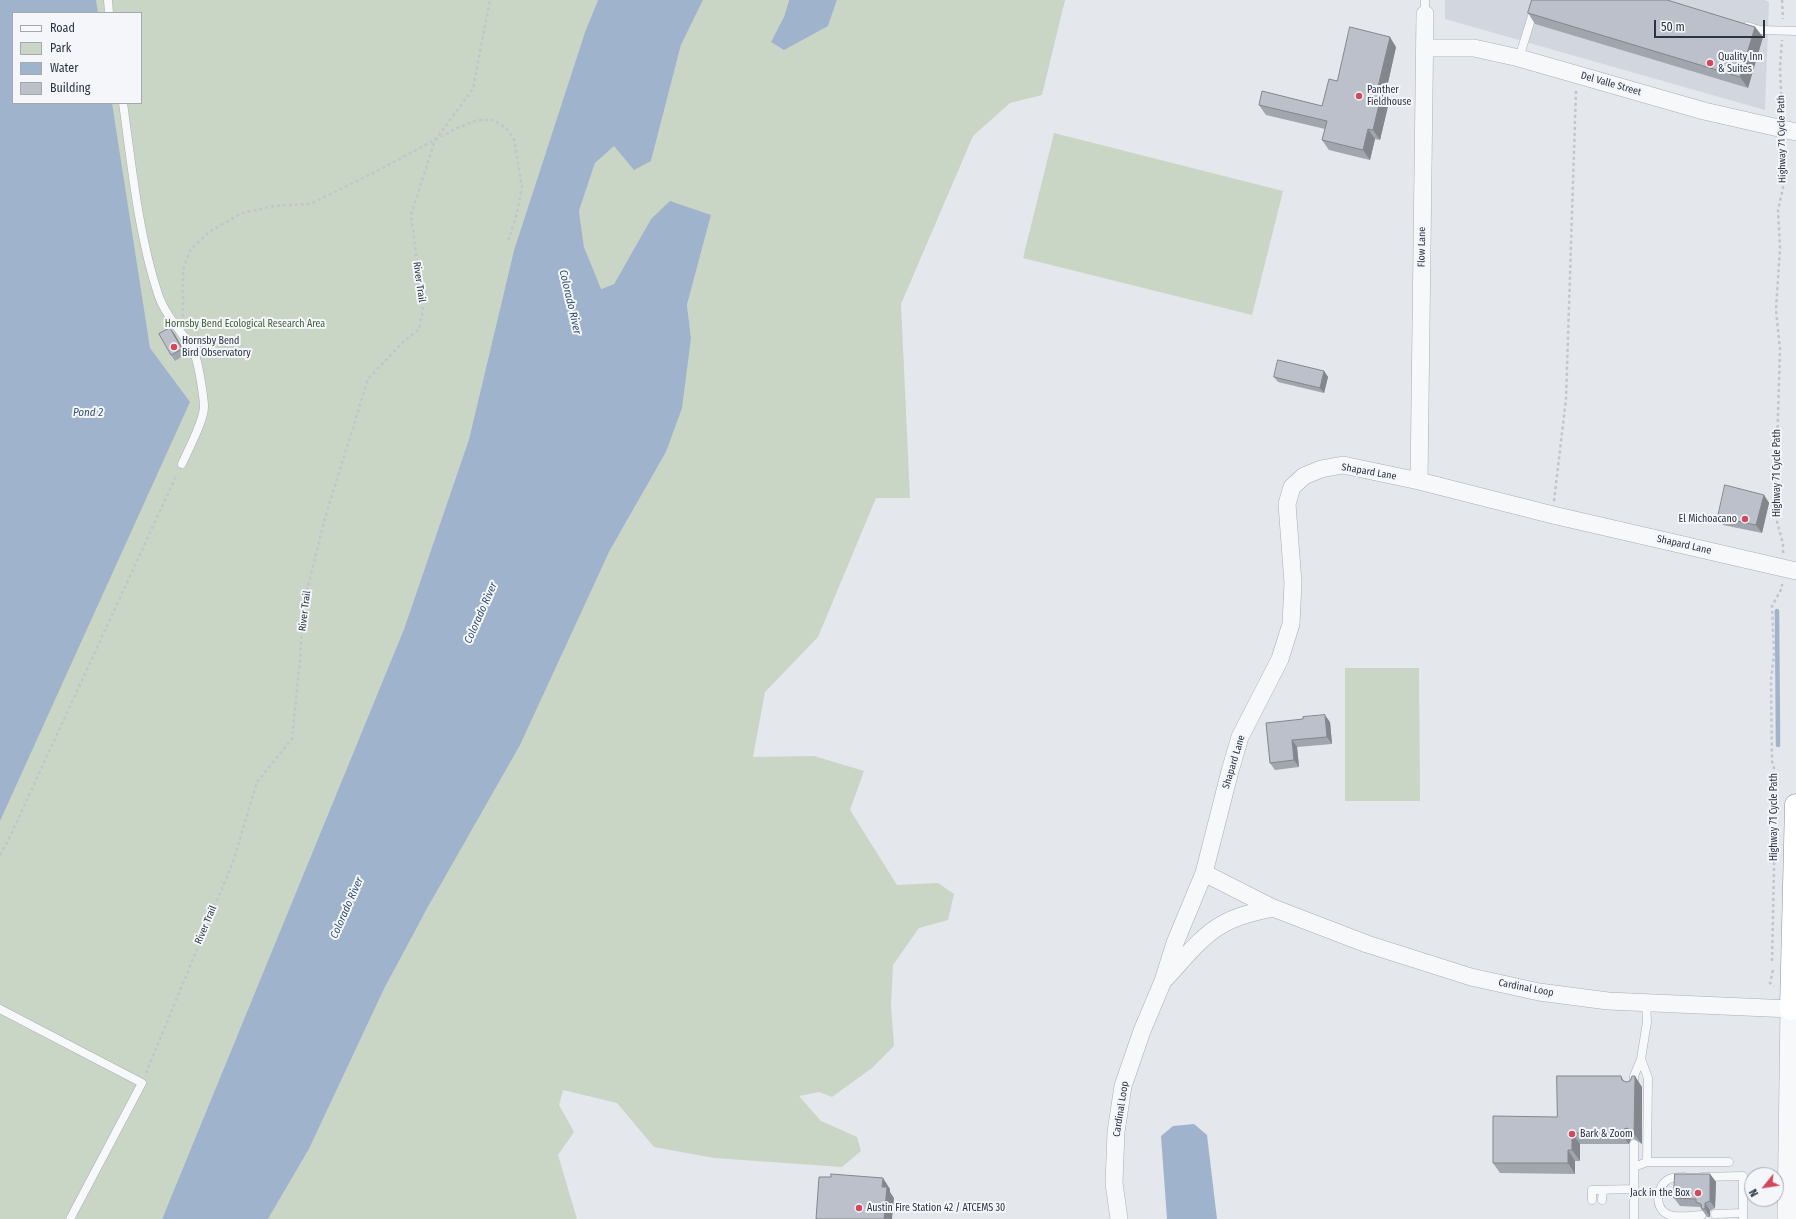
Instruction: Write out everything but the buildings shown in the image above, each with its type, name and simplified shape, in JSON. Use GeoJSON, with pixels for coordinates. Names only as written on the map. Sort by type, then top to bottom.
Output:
{"type":"FeatureCollection","features":[{"type":"Feature","properties":{"kind":"highway"},"geometry":{"type":"LineString","coordinates":[[1791,1009],[1796,805]]}},
{"type":"Feature","properties":{"kind":"street","name":"Flow Lane"},"geometry":{"type":"LineString","coordinates":[[1419,481],[1425,7]]}},
{"type":"Feature","properties":{"kind":"street","name":"Del Valle Street"},"geometry":{"type":"LineString","coordinates":[[1425,48],[1474,48],[1519,58],[1704,111],[1788,131]]}},
{"type":"Feature","properties":{"kind":"street","name":"Shapard Lane"},"geometry":{"type":"LineString","coordinates":[[1204,873],[1240,737],[1280,659],[1290,624],[1293,583],[1287,521],[1287,504],[1292,487],[1304,476],[1321,469],[1343,465],[1419,481],[1553,515],[1790,569]]}},
{"type":"Feature","properties":{"kind":"street","name":"Cardinal Loop"},"geometry":{"type":"LineString","coordinates":[[1119,1219],[1114,1183],[1116,1132],[1123,1086],[1142,1031],[1163,981],[1175,943],[1204,873],[1273,908],[1367,944],[1471,977],[1539,992],[1608,1001],[1791,1009]]}},
{"type":"Feature","properties":{"kind":"street","name":"Cardinal Loop"},"geometry":{"type":"LineString","coordinates":[[1163,981],[1204,939],[1221,924],[1241,915],[1273,908]]}},
{"type":"Feature","properties":{"kind":"street"},"geometry":{"type":"LineString","coordinates":[[1788,1219],[1791,1009]]}},
{"type":"Feature","properties":{"kind":"lane"},"geometry":{"type":"LineString","coordinates":[[108,0],[109,12]]}},
{"type":"Feature","properties":{"kind":"lane"},"geometry":{"type":"LineString","coordinates":[[1519,58],[1535,0]]}},
{"type":"Feature","properties":{"kind":"lane"},"geometry":{"type":"LineString","coordinates":[[1738,24],[1760,30],[1796,31]]}},
{"type":"Feature","properties":{"kind":"lane"},"geometry":{"type":"LineString","coordinates":[[123,104],[140,223],[158,296],[175,326],[194,350],[204,407],[196,432],[182,464]]}},
{"type":"Feature","properties":{"kind":"lane"},"geometry":{"type":"LineString","coordinates":[[1634,1087],[1634,1076],[1641,1059],[1646,1022],[1646,1003]]}},
{"type":"Feature","properties":{"kind":"lane"},"geometry":{"type":"LineString","coordinates":[[0,1009],[142,1083],[70,1219]]}},
{"type":"Feature","properties":{"kind":"lane"},"geometry":{"type":"LineString","coordinates":[[1641,1059],[1648,1078],[1647,1162]]}},
{"type":"Feature","properties":{"kind":"lane"},"geometry":{"type":"LineString","coordinates":[[1634,1144],[1634,1219]]}},
{"type":"Feature","properties":{"kind":"lane"},"geometry":{"type":"LineString","coordinates":[[1634,1167],[1647,1162],[1729,1162]]}},
{"type":"Feature","properties":{"kind":"lane"},"geometry":{"type":"LineString","coordinates":[[1668,1219],[1659,1203],[1658,1193],[1664,1183],[1668,1180],[1676,1177],[1743,1176],[1743,1216],[1715,1214]]}},
{"type":"Feature","properties":{"kind":"lane"},"geometry":{"type":"LineString","coordinates":[[1592,1200],[1592,1190],[1634,1189]]}},
{"type":"Feature","properties":{"kind":"lane"},"geometry":{"type":"LineString","coordinates":[[1602,1200],[1603,1190]]}},
{"type":"Feature","properties":{"kind":"lane"},"geometry":{"type":"LineString","coordinates":[[1663,1210],[1674,1216],[1702,1215]]}},
{"type":"Feature","properties":{"kind":"path","name":"River Trail"},"geometry":{"type":"LineString","coordinates":[[142,1083],[233,862],[257,782],[292,739],[304,602],[325,518],[368,379],[402,342],[419,329],[423,310],[411,214],[435,140],[473,89],[490,0]]}},
{"type":"Feature","properties":{"kind":"path","name":"Highway 71 Cycle Path"},"geometry":{"type":"LineString","coordinates":[[1776,988],[1770,983],[1773,972],[1776,776],[1772,761],[1771,680],[1774,655],[1772,606],[1790,569],[1775,514],[1780,349],[1776,310],[1780,248],[1778,210],[1783,188],[1788,131],[1782,113],[1780,68],[1782,0]]}},
{"type":"Feature","properties":{"kind":"path"},"geometry":{"type":"LineString","coordinates":[[1553,515],[1566,399],[1575,101],[1578,75]]}},
{"type":"Feature","properties":{"kind":"path"},"geometry":{"type":"LineString","coordinates":[[175,326],[183,319],[183,269],[191,249],[209,232],[242,214],[273,206],[310,204],[457,128],[478,120],[493,120],[506,128],[514,139],[522,187],[518,209],[508,242]]}},
{"type":"Feature","properties":{"kind":"path"},"geometry":{"type":"LineString","coordinates":[[0,855],[8,843],[182,464]]}},
{"type":"Feature","properties":{"kind":"shaded area"},"geometry":{"type":"Polygon","coordinates":[[[1445,0],[1764,0],[1769,2],[1765,110],[1445,19],[1445,0]]]}},
{"type":"Feature","properties":{"kind":"green space","name":"Hornsby Bend Ecological Research Area"},"geometry":{"type":"Polygon","coordinates":[[[0,0],[598,0],[585,32],[514,250],[469,439],[404,629],[162,1219],[0,1219],[0,0]]]}},
{"type":"Feature","properties":{"kind":"green space"},"geometry":{"type":"Polygon","coordinates":[[[703,0],[789,0],[784,17],[828,26],[837,0],[1065,0],[1042,95],[1010,103],[973,136],[901,304],[910,498],[876,498],[818,637],[765,692],[753,757],[814,756],[864,771],[850,810],[897,885],[938,883],[954,894],[948,920],[919,928],[893,965],[891,1005],[894,1046],[872,1068],[832,1097],[819,1092],[799,1096],[821,1121],[857,1137],[861,1151],[842,1167],[714,1158],[654,1147],[617,1103],[563,1090],[559,1105],[574,1132],[558,1155],[577,1219],[268,1219],[309,1149],[384,989],[429,905],[609,552],[666,452],[691,338],[687,305],[711,215],[651,219],[614,284],[600,289],[584,247],[579,211],[595,163],[614,145],[651,161],[681,45],[703,0]]]}},
{"type":"Feature","properties":{"kind":"green space"},"geometry":{"type":"Polygon","coordinates":[[[1054,133],[1283,191],[1252,315],[1023,258],[1054,133]]]}},
{"type":"Feature","properties":{"kind":"green space"},"geometry":{"type":"Polygon","coordinates":[[[1345,668],[1419,668],[1420,801],[1345,801],[1345,668]]]}},
{"type":"Feature","properties":{"kind":"water","name":"Pond 2"},"geometry":{"type":"Polygon","coordinates":[[[0,0],[96,0],[98,12],[12,12],[12,104],[112,104],[150,348],[190,402],[0,821],[0,0]]]}},
{"type":"Feature","properties":{"kind":"water","name":"Colorado River"},"geometry":{"type":"Polygon","coordinates":[[[598,0],[703,0],[681,45],[651,161],[634,170],[614,146],[595,163],[579,211],[584,247],[601,289],[614,284],[651,219],[670,201],[711,215],[687,305],[691,338],[682,408],[666,452],[609,552],[520,745],[429,905],[384,989],[309,1149],[268,1219],[162,1219],[404,629],[469,439],[514,250],[585,32],[598,0]]]}},
{"type":"Feature","properties":{"kind":"water"},"geometry":{"type":"Polygon","coordinates":[[[789,0],[837,0],[828,26],[784,50],[771,42],[784,17],[789,0]]]}},
{"type":"Feature","properties":{"kind":"water"},"geometry":{"type":"Polygon","coordinates":[[[1194,1124],[1207,1135],[1217,1219],[1167,1219],[1161,1136],[1173,1126],[1194,1124]]]}},
{"type":"Feature","properties":{"kind":"waterway"},"geometry":{"type":"LineString","coordinates":[[1777,611],[1778,745]]}},
{"type":"Feature","properties":{"kind":"place","name":"Quality Inn & Suites"},"geometry":{"type":"Point","coordinates":[1710,63]}},
{"type":"Feature","properties":{"kind":"place","name":"Panther Fieldhouse"},"geometry":{"type":"Point","coordinates":[1359,96]}},
{"type":"Feature","properties":{"kind":"place","name":"Hornsby Bend Bird Observatory"},"geometry":{"type":"Point","coordinates":[174,347]}},
{"type":"Feature","properties":{"kind":"place","name":"El Michoacano"},"geometry":{"type":"Point","coordinates":[1745,519]}},
{"type":"Feature","properties":{"kind":"place","name":"Bark & Zoom"},"geometry":{"type":"Point","coordinates":[1572,1134]}},
{"type":"Feature","properties":{"kind":"place","name":"Jack in the Box"},"geometry":{"type":"Point","coordinates":[1698,1193]}},
{"type":"Feature","properties":{"kind":"place","name":"Austin Fire Station 42 / ATCEMS 30"},"geometry":{"type":"Point","coordinates":[859,1208]}}]}
